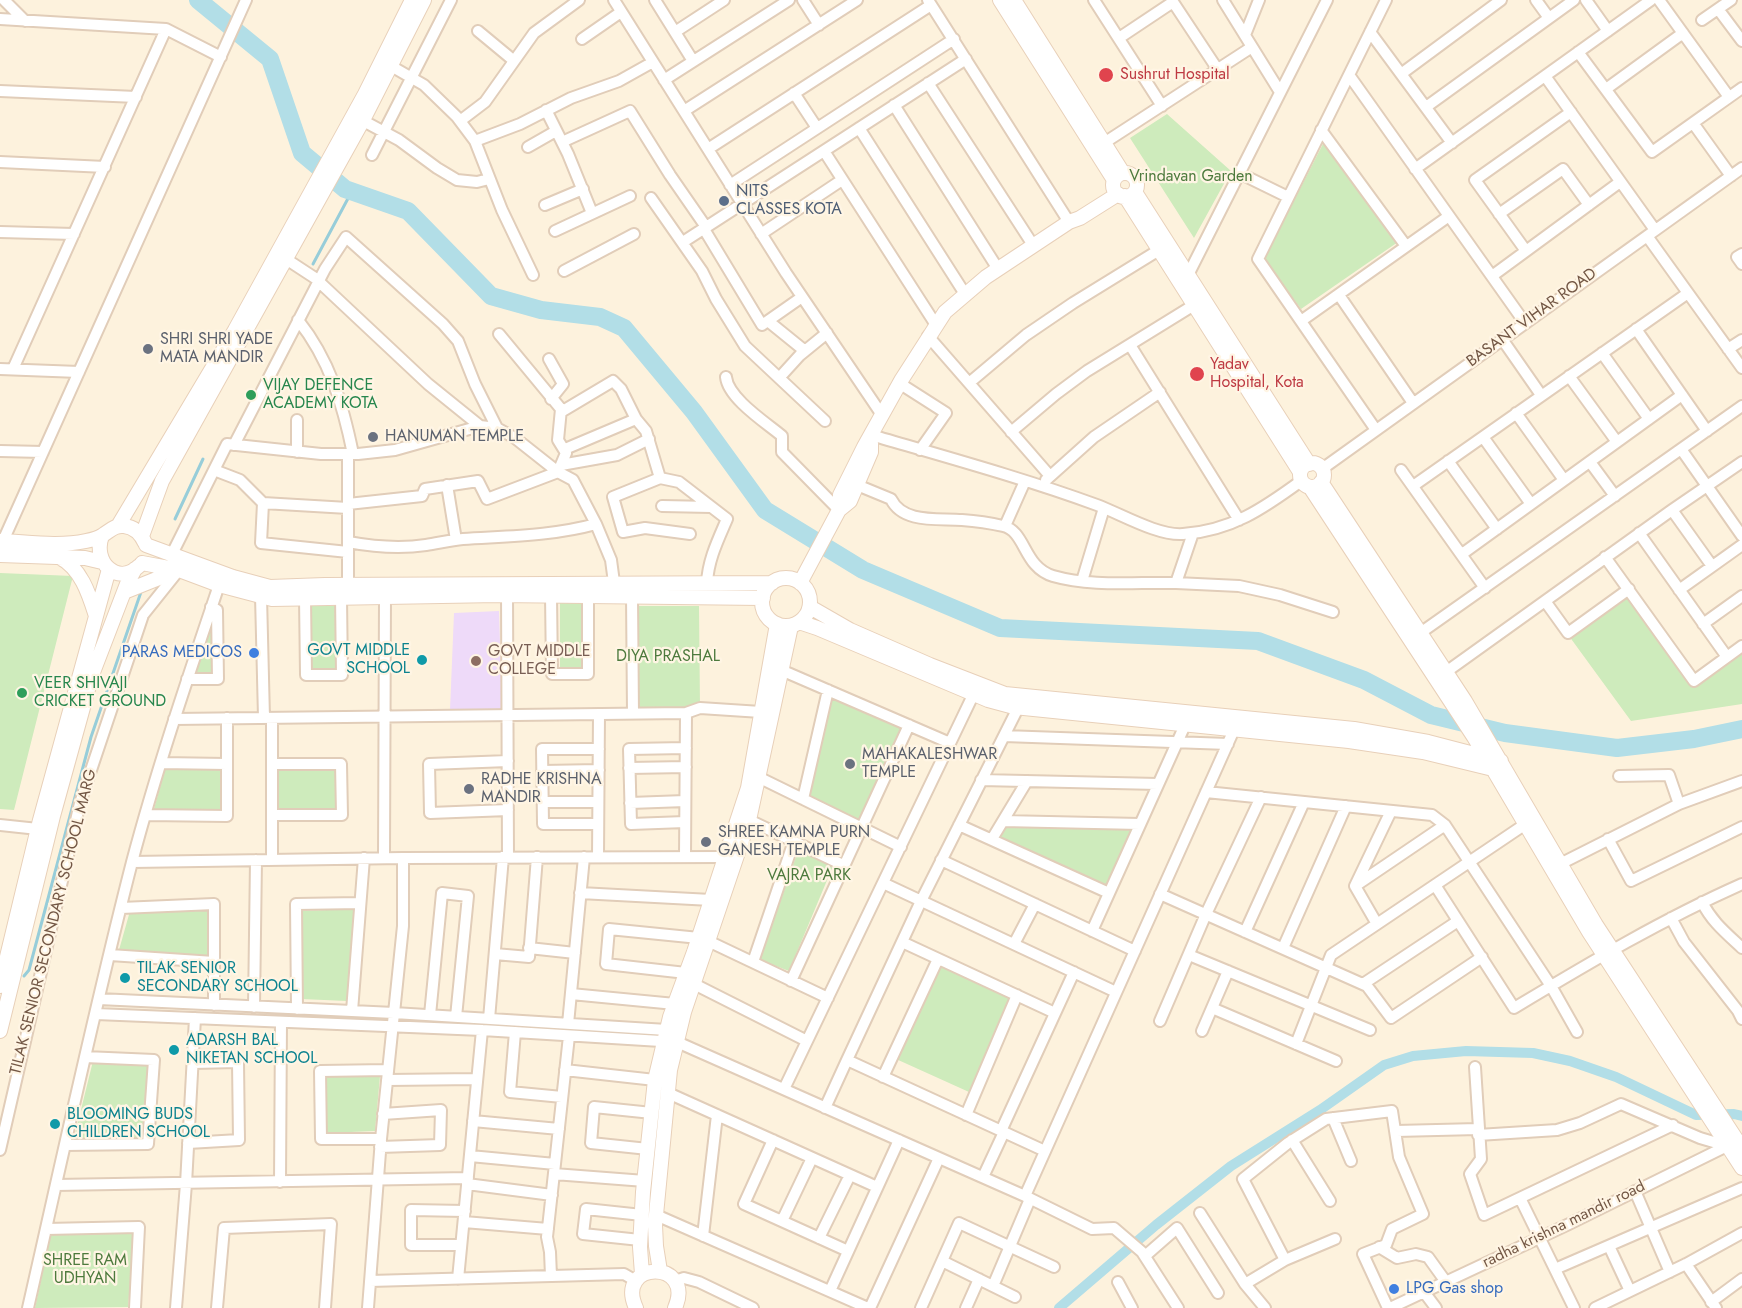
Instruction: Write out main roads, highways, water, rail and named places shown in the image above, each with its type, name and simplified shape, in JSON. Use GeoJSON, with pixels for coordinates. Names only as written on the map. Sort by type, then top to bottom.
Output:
{"type":"FeatureCollection","features":[{"type":"Feature","properties":{"kind":"waterway"},"geometry":{"type":"LineString","coordinates":[[198,0],[270,59],[302,153],[345,189],[408,211],[491,296],[541,310],[600,317],[624,328],[694,412],[765,510],[863,570],[1000,628],[1258,641],[1364,680],[1431,715],[1505,733],[1617,748],[1694,739],[1742,729]]}},
{"type":"Feature","properties":{"kind":"waterway"},"geometry":{"type":"LineString","coordinates":[[313,264],[352,191]]}},
{"type":"Feature","properties":{"kind":"waterway"},"geometry":{"type":"LineString","coordinates":[[175,519],[203,459]]}},
{"type":"Feature","properties":{"kind":"waterway"},"geometry":{"type":"LineString","coordinates":[[24,976],[29,970],[91,737],[141,592]]}},
{"type":"Feature","properties":{"kind":"waterway"},"geometry":{"type":"LineString","coordinates":[[1059,1308],[1156,1225],[1231,1166],[1320,1110],[1384,1065],[1413,1056],[1466,1051],[1533,1053],[1570,1061],[1616,1077],[1696,1115],[1734,1114],[1742,1116]]}},
{"type":"Feature","properties":{"kind":"place","name":"Sushrut Hospital"},"geometry":{"type":"Point","coordinates":[1106,75]}},
{"type":"Feature","properties":{"kind":"place","name":"NITS CLASSES KOTA"},"geometry":{"type":"Point","coordinates":[724,201]}},
{"type":"Feature","properties":{"kind":"place","name":"SHRI SHRI YADE MATA MANDIR"},"geometry":{"type":"Point","coordinates":[148,349]}},
{"type":"Feature","properties":{"kind":"place","name":"Yadav Hospital, Kota"},"geometry":{"type":"Point","coordinates":[1197,374]}},
{"type":"Feature","properties":{"kind":"place","name":"VIJAY DEFENCE ACADEMY KOTA"},"geometry":{"type":"Point","coordinates":[251,395]}},
{"type":"Feature","properties":{"kind":"place","name":"HANUMAN TEMPLE"},"geometry":{"type":"Point","coordinates":[373,437]}},
{"type":"Feature","properties":{"kind":"place","name":"PARAS MEDICOS"},"geometry":{"type":"Point","coordinates":[254,653]}},
{"type":"Feature","properties":{"kind":"place","name":"GOVT MIDDLE SCHOOL"},"geometry":{"type":"Point","coordinates":[422,660]}},
{"type":"Feature","properties":{"kind":"place","name":"GOVT MIDDLE COLLEGE"},"geometry":{"type":"Point","coordinates":[476,661]}},
{"type":"Feature","properties":{"kind":"place","name":"VEER SHIVAJI CRICKET GROUND"},"geometry":{"type":"Point","coordinates":[22,693]}},
{"type":"Feature","properties":{"kind":"place","name":"MAHAKALESHWAR TEMPLE"},"geometry":{"type":"Point","coordinates":[850,764]}},
{"type":"Feature","properties":{"kind":"place","name":"RADHE KRISHNA MANDIR"},"geometry":{"type":"Point","coordinates":[469,789]}},
{"type":"Feature","properties":{"kind":"place","name":"SHREE KAMNA PURN GANESH TEMPLE"},"geometry":{"type":"Point","coordinates":[706,842]}},
{"type":"Feature","properties":{"kind":"place","name":"TILAK SENIOR SECONDARY SCHOOL"},"geometry":{"type":"Point","coordinates":[125,978]}},
{"type":"Feature","properties":{"kind":"place","name":"ADARSH BAL NIKETAN SCHOOL"},"geometry":{"type":"Point","coordinates":[174,1050]}},
{"type":"Feature","properties":{"kind":"place","name":"BLOOMING BUDS CHILDREN SCHOOL"},"geometry":{"type":"Point","coordinates":[55,1124]}},
{"type":"Feature","properties":{"kind":"place","name":"LPG Gas shop"},"geometry":{"type":"Point","coordinates":[1394,1289]}},
{"type":"Feature","properties":{"kind":"park label","name":"Vrindavan Garden"},"geometry":{"type":"Point","coordinates":[1191,177]}},
{"type":"Feature","properties":{"kind":"park label","name":"DIYA PRASHAL"},"geometry":{"type":"Point","coordinates":[668,657]}},
{"type":"Feature","properties":{"kind":"park label","name":"VAJRA PARK"},"geometry":{"type":"Point","coordinates":[809,876]}},
{"type":"Feature","properties":{"kind":"park label","name":"SHREE RAM UDHYAN"},"geometry":{"type":"Point","coordinates":[85,1270]}}]}
